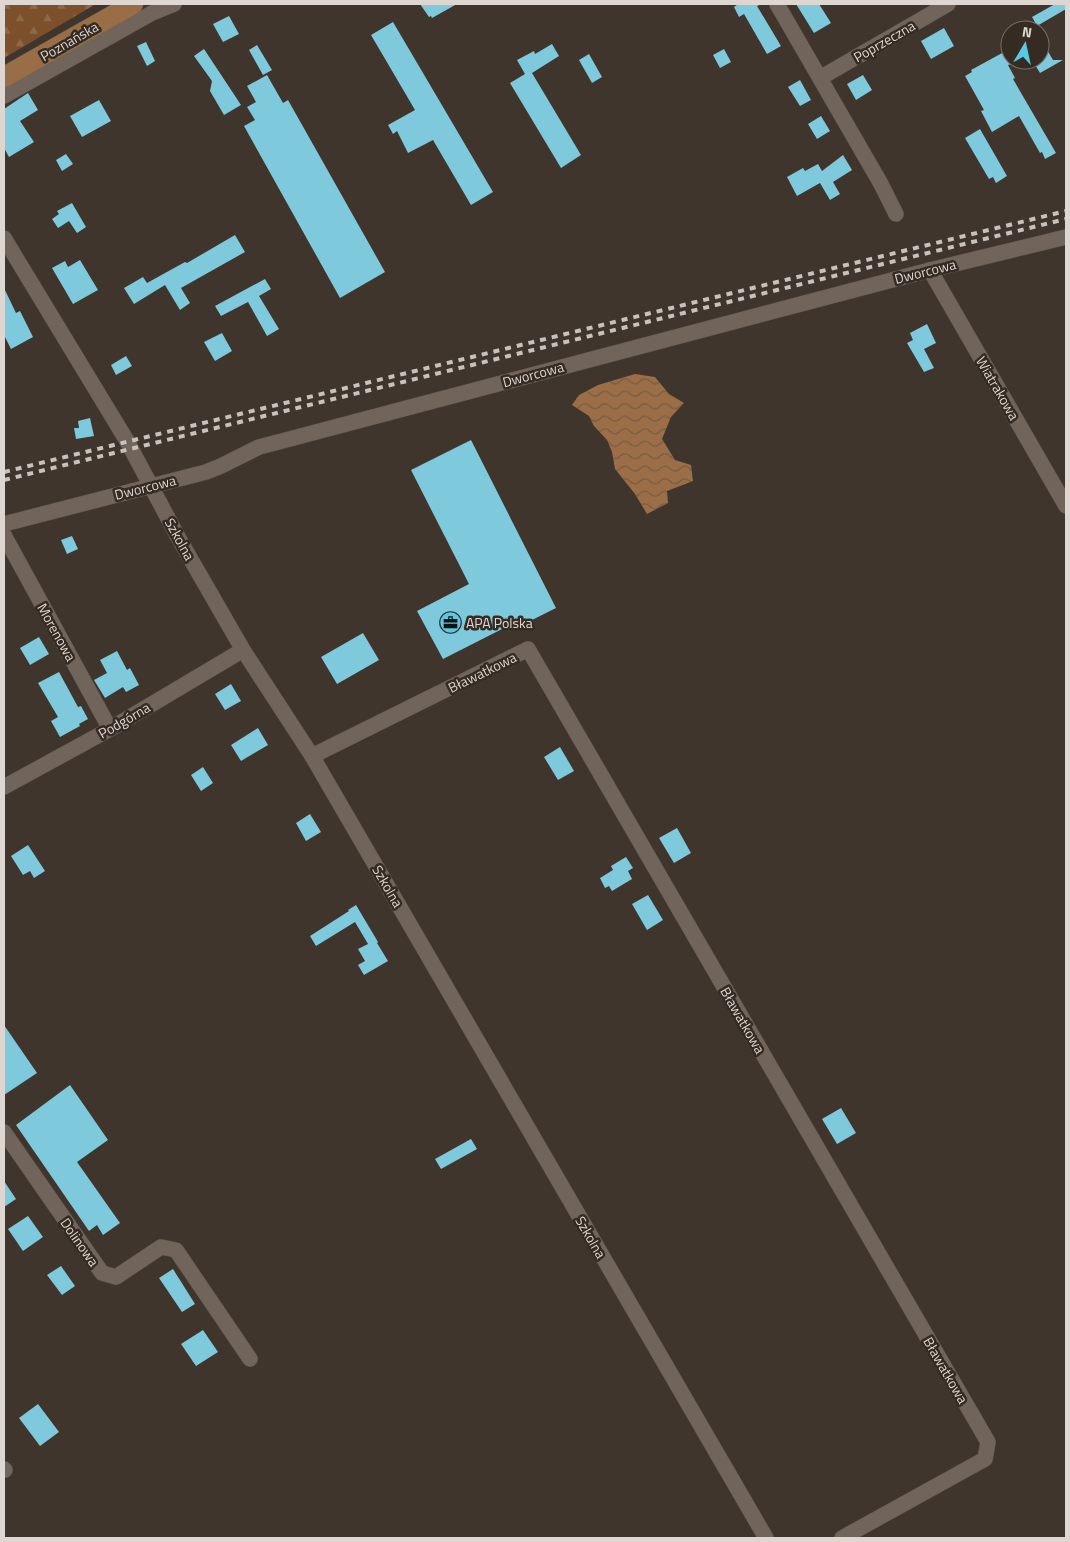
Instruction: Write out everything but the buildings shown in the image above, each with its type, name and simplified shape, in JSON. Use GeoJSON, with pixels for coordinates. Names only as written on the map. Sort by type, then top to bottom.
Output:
{"type":"FeatureCollection","features":[{"type":"Feature","properties":{"kind":"main road","name":"Poznańska"},"geometry":{"type":"LineString","coordinates":[[4,77],[28,73],[133,4]]}},
{"type":"Feature","properties":{"kind":"street"},"geometry":{"type":"LineString","coordinates":[[4,96],[28,73],[174,4]]}},
{"type":"Feature","properties":{"kind":"street"},"geometry":{"type":"LineString","coordinates":[[777,4],[881,184],[896,214]]}},
{"type":"Feature","properties":{"kind":"street","name":"Poprzeczna"},"geometry":{"type":"LineString","coordinates":[[820,78],[948,4]]}},
{"type":"Feature","properties":{"kind":"street","name":"Dworcowa"},"geometry":{"type":"LineString","coordinates":[[4,524],[206,472],[259,447],[930,270],[1066,237]]}},
{"type":"Feature","properties":{"kind":"street","name":"Szkolna"},"geometry":{"type":"LineString","coordinates":[[4,238],[127,441],[178,537],[243,650],[312,756],[766,1538]]}},
{"type":"Feature","properties":{"kind":"street","name":"Wiatrakowa"},"geometry":{"type":"LineString","coordinates":[[930,270],[1066,506]]}},
{"type":"Feature","properties":{"kind":"street","name":"Morenowa"},"geometry":{"type":"LineString","coordinates":[[4,535],[110,728]]}},
{"type":"Feature","properties":{"kind":"street","name":"Bławatkowa"},"geometry":{"type":"LineString","coordinates":[[312,756],[528,649],[988,1442],[985,1459],[842,1538]]}},
{"type":"Feature","properties":{"kind":"street","name":"Podgórna"},"geometry":{"type":"LineString","coordinates":[[4,787],[110,728],[243,650]]}},
{"type":"Feature","properties":{"kind":"street","name":"Dolinowa"},"geometry":{"type":"LineString","coordinates":[[4,1132],[102,1273],[116,1277],[161,1247],[176,1250],[250,1359]]}},
{"type":"Feature","properties":{"kind":"green space"},"geometry":{"type":"Polygon","coordinates":[[[4,4],[96,4],[4,58],[4,4]]]}},
{"type":"Feature","properties":{"kind":"water"},"geometry":{"type":"Polygon","coordinates":[[[635,374],[655,377],[669,394],[684,403],[671,417],[662,439],[675,460],[691,465],[693,481],[667,491],[668,503],[647,514],[635,494],[615,469],[612,452],[607,440],[594,426],[589,416],[572,405],[579,395],[598,385],[635,374]]]}},
{"type":"Feature","properties":{"kind":"railway"},"geometry":{"type":"LineString","coordinates":[[4,472],[1066,211]]}},
{"type":"Feature","properties":{"kind":"railway"},"geometry":{"type":"LineString","coordinates":[[4,480],[1066,219]]}},
{"type":"Feature","properties":{"kind":"place","name":"APA Polska"},"geometry":{"type":"Point","coordinates":[450,622]}}]}
